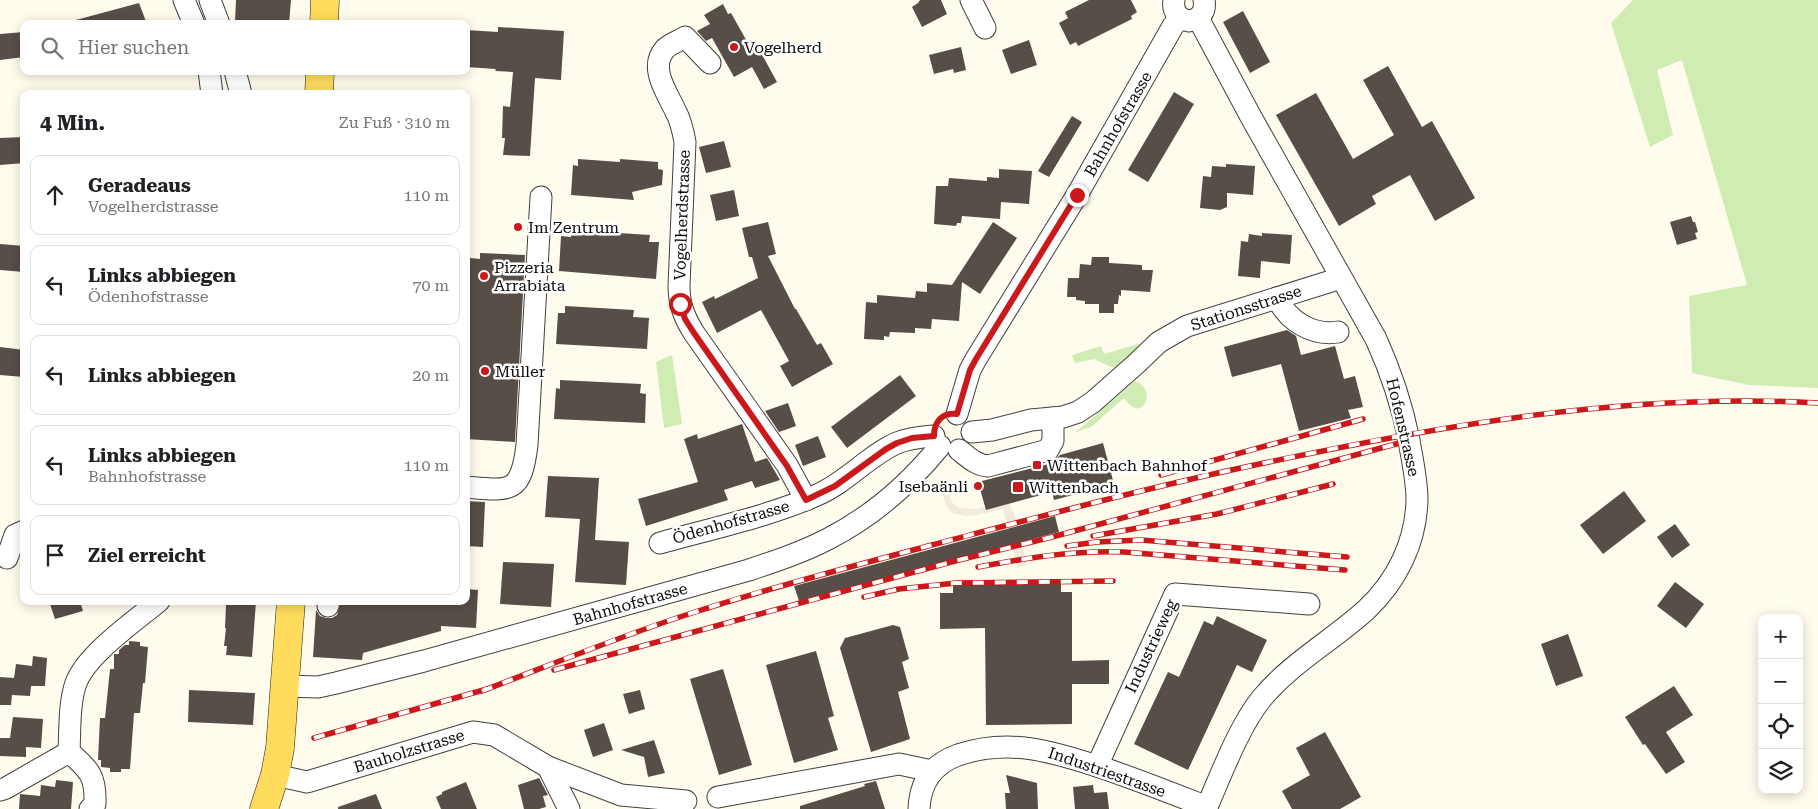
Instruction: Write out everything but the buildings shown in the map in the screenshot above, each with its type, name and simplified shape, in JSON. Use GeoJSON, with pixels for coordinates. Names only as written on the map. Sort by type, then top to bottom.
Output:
{"type":"FeatureCollection","features":[{"type":"Feature","properties":{"kind":"main road"},"geometry":{"type":"LineString","coordinates":[[324,20],[325,0]]}},
{"type":"Feature","properties":{"kind":"main road"},"geometry":{"type":"LineString","coordinates":[[319,90],[320,75]]}},
{"type":"Feature","properties":{"kind":"main road"},"geometry":{"type":"LineString","coordinates":[[264,809],[275,775],[280,748],[291,605]]}},
{"type":"Feature","properties":{"kind":"street"},"geometry":{"type":"LineString","coordinates":[[184,0],[192,20]]}},
{"type":"Feature","properties":{"kind":"street"},"geometry":{"type":"LineString","coordinates":[[210,0],[218,20]]}},
{"type":"Feature","properties":{"kind":"street"},"geometry":{"type":"LineString","coordinates":[[971,0],[985,28]]}},
{"type":"Feature","properties":{"kind":"street","name":"Hofenstrasse"},"geometry":{"type":"LineString","coordinates":[[1189,9],[1376,339],[1398,395],[1413,460],[1417,499],[1414,527],[1405,557],[1390,585],[1366,610],[1283,677],[1262,698],[1246,722],[1206,808]]}},
{"type":"Feature","properties":{"kind":"street","name":"Bahnhofstrasse"},"geometry":{"type":"LineString","coordinates":[[285,686],[318,687],[424,661],[749,570],[793,555],[830,538],[866,516],[955,440],[935,425],[938,420],[947,414],[957,414],[970,370],[976,359],[1077,195],[1173,26],[1189,9]]}},
{"type":"Feature","properties":{"kind":"street","name":"Vogelherdstrasse"},"geometry":{"type":"LineString","coordinates":[[710,62],[685,37],[666,48],[658,66],[660,76],[682,127],[685,142],[679,286],[680,304],[685,319],[694,333],[787,466],[806,500]]}},
{"type":"Feature","properties":{"kind":"street"},"geometry":{"type":"LineString","coordinates":[[210,75],[211,90]]}},
{"type":"Feature","properties":{"kind":"street"},"geometry":{"type":"LineString","coordinates":[[236,75],[239,90]]}},
{"type":"Feature","properties":{"kind":"street"},"geometry":{"type":"LineString","coordinates":[[470,487],[498,490],[508,488],[516,483],[522,474],[526,460],[541,197]]}},
{"type":"Feature","properties":{"kind":"street","name":"Stationsstrasse"},"geometry":{"type":"LineString","coordinates":[[955,440],[1031,420],[1054,423],[1086,407],[1159,342],[1187,326],[1341,278]]}},
{"type":"Feature","properties":{"kind":"street"},"geometry":{"type":"LineString","coordinates":[[1277,298],[1282,309],[1306,328],[1322,333],[1338,332]]}},
{"type":"Feature","properties":{"kind":"street"},"geometry":{"type":"LineString","coordinates":[[957,414],[968,420],[955,440],[973,461],[983,465],[995,464],[1048,450],[1053,441],[1054,423]]}},
{"type":"Feature","properties":{"kind":"street","name":"Ödenhofstrasse"},"geometry":{"type":"LineString","coordinates":[[660,543],[806,500],[835,486],[897,443],[912,438],[955,440]]}},
{"type":"Feature","properties":{"kind":"street"},"geometry":{"type":"LineString","coordinates":[[10,558],[15,535],[20,533]]}},
{"type":"Feature","properties":{"kind":"street","name":"Industrieweg"},"geometry":{"type":"LineString","coordinates":[[1097,766],[1174,594],[1309,604]]}},
{"type":"Feature","properties":{"kind":"street"},"geometry":{"type":"LineString","coordinates":[[69,752],[75,685],[81,671],[91,658],[154,605]]}},
{"type":"Feature","properties":{"kind":"street","name":"Bauholzstrasse"},"geometry":{"type":"LineString","coordinates":[[275,775],[307,782],[473,732],[494,735],[548,767],[628,802],[686,801]]}},
{"type":"Feature","properties":{"kind":"street","name":"Industriestrasse"},"geometry":{"type":"LineString","coordinates":[[929,775],[953,757],[968,752],[1005,746],[1026,747],[1047,750],[1134,778],[1206,808]]}},
{"type":"Feature","properties":{"kind":"street"},"geometry":{"type":"LineString","coordinates":[[0,790],[69,752]]}},
{"type":"Feature","properties":{"kind":"street"},"geometry":{"type":"LineString","coordinates":[[69,752],[88,770],[96,787],[95,804],[90,809]]}},
{"type":"Feature","properties":{"kind":"street"},"geometry":{"type":"LineString","coordinates":[[718,797],[899,764],[929,775],[922,785],[919,809]]}},
{"type":"Feature","properties":{"kind":"street"},"geometry":{"type":"LineString","coordinates":[[548,767],[569,809]]}},
{"type":"Feature","properties":{"kind":"green space"},"geometry":{"type":"Polygon","coordinates":[[[1633,0],[1818,0],[1818,388],[1749,385],[1692,373],[1689,296],[1747,285],[1682,60],[1657,70],[1673,135],[1650,147],[1611,23],[1633,0]]]}},
{"type":"Feature","properties":{"kind":"green space"},"geometry":{"type":"Polygon","coordinates":[[[1138,344],[1143,346],[1118,368],[1111,367],[1094,359],[1075,363],[1072,355],[1101,346],[1104,354],[1138,344]]]}},
{"type":"Feature","properties":{"kind":"green space"},"geometry":{"type":"Polygon","coordinates":[[[672,355],[682,424],[664,428],[656,362],[672,355]]]}},
{"type":"Feature","properties":{"kind":"green space"},"geometry":{"type":"Polygon","coordinates":[[[1135,381],[1141,384],[1147,394],[1145,404],[1142,407],[1133,407],[1124,398],[1091,427],[1076,432],[1135,381]]]}},
{"type":"Feature","properties":{"kind":"shaded area"},"geometry":{"type":"Polygon","coordinates":[[[951,483],[950,497],[952,502],[959,508],[977,509],[1009,502],[1015,516],[1027,565],[1017,567],[1003,509],[966,516],[951,512],[945,503],[940,486],[951,483]]]}},
{"type":"Feature","properties":{"kind":"railway"},"geometry":{"type":"LineString","coordinates":[[482,691],[641,630],[753,594],[1048,514],[1250,466],[1391,438],[1532,415],[1675,403],[1746,401],[1818,403]]}},
{"type":"Feature","properties":{"kind":"railway"},"geometry":{"type":"LineString","coordinates":[[1161,475],[1363,419]]}},
{"type":"Feature","properties":{"kind":"railway"},"geometry":{"type":"LineString","coordinates":[[554,670],[1407,441]]}},
{"type":"Feature","properties":{"kind":"railway"},"geometry":{"type":"LineString","coordinates":[[1093,536],[1217,514],[1333,484]]}},
{"type":"Feature","properties":{"kind":"railway"},"geometry":{"type":"LineString","coordinates":[[1067,546],[1097,542],[1141,540],[1347,557]]}},
{"type":"Feature","properties":{"kind":"railway"},"geometry":{"type":"LineString","coordinates":[[978,567],[1051,555],[1087,552],[1124,552],[1345,570]]}},
{"type":"Feature","properties":{"kind":"railway"},"geometry":{"type":"LineString","coordinates":[[864,597],[899,589],[956,583],[1113,581]]}},
{"type":"Feature","properties":{"kind":"railway"},"geometry":{"type":"LineString","coordinates":[[314,738],[487,689]]}},
{"type":"Feature","properties":{"kind":"place","name":"Vogelherd"},"geometry":{"type":"Point","coordinates":[734,47]}},
{"type":"Feature","properties":{"kind":"place","name":"Im Zentrum"},"geometry":{"type":"Point","coordinates":[518,227]}},
{"type":"Feature","properties":{"kind":"place","name":"Pizzeria Arrabiata"},"geometry":{"type":"Point","coordinates":[484,276]}},
{"type":"Feature","properties":{"kind":"place","name":"Müller"},"geometry":{"type":"Point","coordinates":[485,371]}},
{"type":"Feature","properties":{"kind":"place","name":"Wittenbach Bahnhof"},"geometry":{"type":"Point","coordinates":[1037,465]}},
{"type":"Feature","properties":{"kind":"place","name":"Isebaänli"},"geometry":{"type":"Point","coordinates":[978,486]}},
{"type":"Feature","properties":{"kind":"place","name":"Wittenbach"},"geometry":{"type":"Point","coordinates":[1018,487]}},
{"type":"Feature","properties":{"kind":"route"},"geometry":{"type":"LineString","coordinates":[[680,304],[685,319],[787,466],[806,500],[835,486],[897,443],[912,438],[934,436],[935,425],[938,420],[947,414],[957,414],[970,370],[976,359],[1077,195]]}}]}
